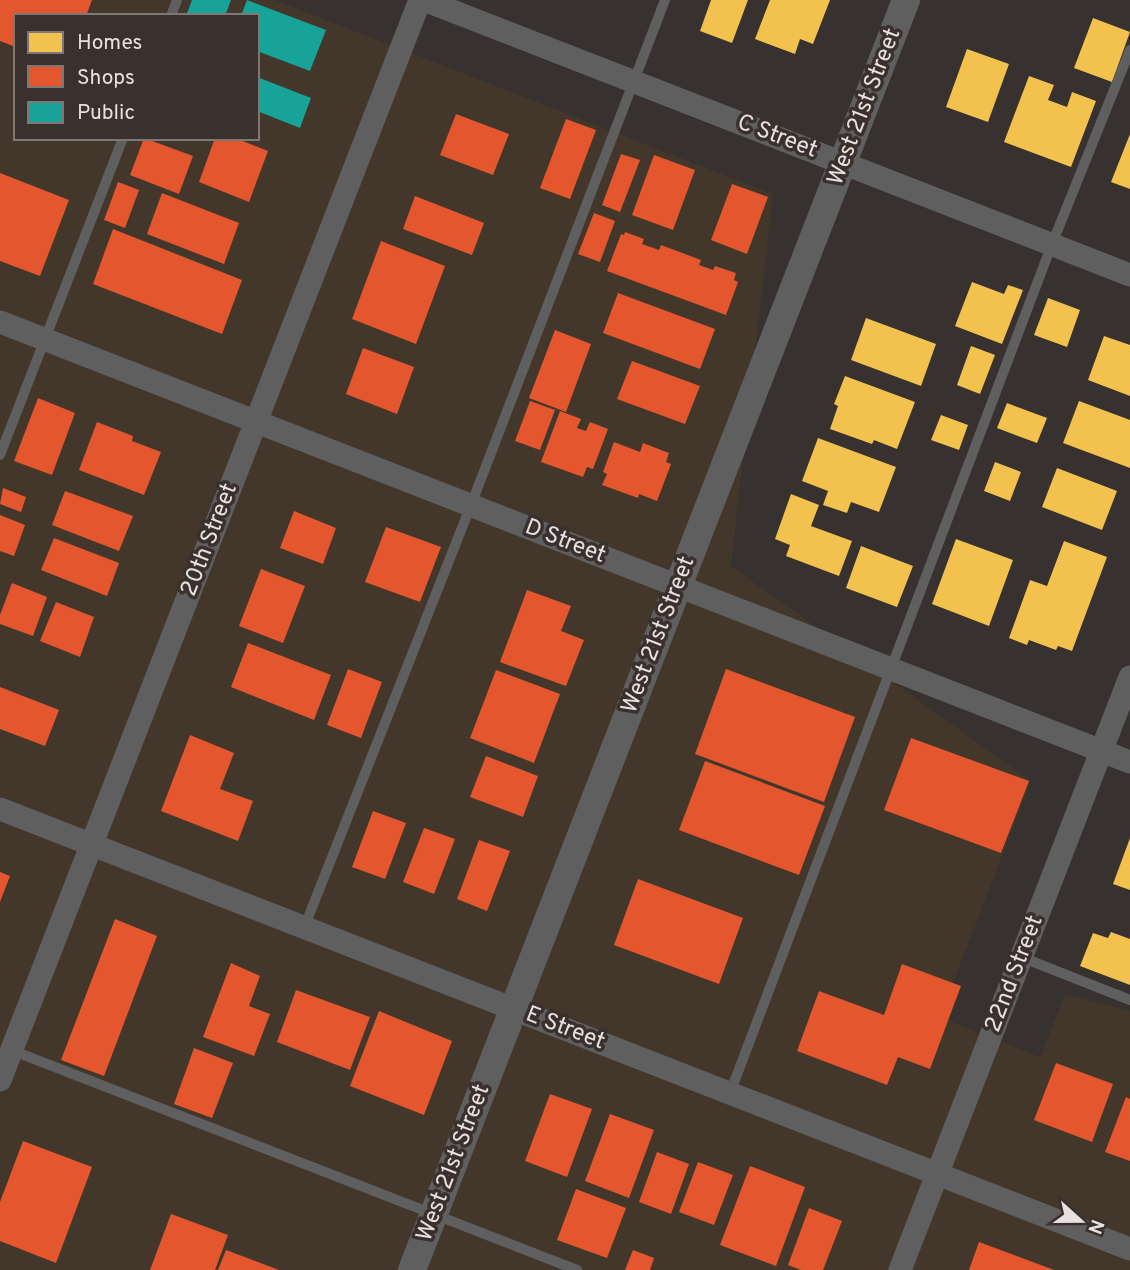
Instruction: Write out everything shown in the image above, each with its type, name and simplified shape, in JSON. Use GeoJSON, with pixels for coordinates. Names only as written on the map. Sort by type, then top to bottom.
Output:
{"type":"FeatureCollection","features":[{"type":"Feature","properties":{"kind":"street","name":"C Street"},"geometry":{"type":"LineString","coordinates":[[422,0],[1130,275]]}},
{"type":"Feature","properties":{"kind":"street","name":"20th Street"},"geometry":{"type":"LineString","coordinates":[[0,1080],[422,0]]}},
{"type":"Feature","properties":{"kind":"street","name":"West 21st Street"},"geometry":{"type":"LineString","coordinates":[[412,1270],[906,0]]}},
{"type":"Feature","properties":{"kind":"street","name":"D Street"},"geometry":{"type":"LineString","coordinates":[[0,322],[1130,761]]}},
{"type":"Feature","properties":{"kind":"street","name":"22nd Street"},"geometry":{"type":"LineString","coordinates":[[900,1270],[1130,677]]}},
{"type":"Feature","properties":{"kind":"street","name":"E Street"},"geometry":{"type":"LineString","coordinates":[[0,809],[1130,1249]]}},
{"type":"Feature","properties":{"kind":"lane"},"geometry":{"type":"LineString","coordinates":[[304,928],[471,505],[665,0]]}},
{"type":"Feature","properties":{"kind":"lane"},"geometry":{"type":"LineString","coordinates":[[730,1093],[1052,244],[1130,50]]}},
{"type":"Feature","properties":{"kind":"lane"},"geometry":{"type":"LineString","coordinates":[[0,455],[122,140]]}},
{"type":"Feature","properties":{"kind":"lane"},"geometry":{"type":"LineString","coordinates":[[1021,957],[1130,1000]]}},
{"type":"Feature","properties":{"kind":"lane"},"geometry":{"type":"LineString","coordinates":[[11,1050],[577,1270]]}},
{"type":"Feature","properties":{"kind":"shaded area"},"geometry":{"type":"Polygon","coordinates":[[[0,0],[275,0],[773,194],[731,566],[1031,781],[940,1017],[1040,1057],[1065,994],[1130,1011],[1130,1270],[0,1270],[0,0]]]}},
{"type":"Feature","properties":{"kind":"building: Homes"},"geometry":{"type":"Polygon","coordinates":[[[711,0],[748,0],[732,43],[700,31],[711,0]]]}},
{"type":"Feature","properties":{"kind":"building: Homes"},"geometry":{"type":"Polygon","coordinates":[[[770,0],[830,0],[813,44],[800,39],[795,54],[755,39],[770,0]]]}},
{"type":"Feature","properties":{"kind":"building: Homes"},"geometry":{"type":"Polygon","coordinates":[[[1093,18],[1130,32],[1112,82],[1074,68],[1093,18]]]}},
{"type":"Feature","properties":{"kind":"building: Homes"},"geometry":{"type":"Polygon","coordinates":[[[967,49],[1009,64],[988,122],[946,107],[967,49]]]}},
{"type":"Feature","properties":{"kind":"building: Homes"},"geometry":{"type":"Polygon","coordinates":[[[1029,76],[1054,85],[1048,100],[1067,107],[1072,92],[1096,101],[1071,167],[1004,142],[1029,76]]]}},
{"type":"Feature","properties":{"kind":"building: Homes"},"geometry":{"type":"Polygon","coordinates":[[[1130,134],[1130,189],[1111,182],[1130,134]]]}},
{"type":"Feature","properties":{"kind":"building: Homes"},"geometry":{"type":"Polygon","coordinates":[[[972,282],[1004,294],[1008,285],[1023,290],[1002,344],[955,326],[972,282]]]}},
{"type":"Feature","properties":{"kind":"building: Homes"},"geometry":{"type":"Polygon","coordinates":[[[1048,298],[1080,310],[1067,347],[1034,335],[1048,298]]]}},
{"type":"Feature","properties":{"kind":"building: Homes"},"geometry":{"type":"Polygon","coordinates":[[[866,318],[936,344],[921,386],[851,360],[866,318]]]}},
{"type":"Feature","properties":{"kind":"building: Homes"},"geometry":{"type":"Polygon","coordinates":[[[1104,336],[1130,345],[1130,396],[1088,380],[1104,336]]]}},
{"type":"Feature","properties":{"kind":"building: Homes"},"geometry":{"type":"Polygon","coordinates":[[[971,346],[995,355],[980,394],[957,385],[971,346]]]}},
{"type":"Feature","properties":{"kind":"building: Homes"},"geometry":{"type":"Polygon","coordinates":[[[845,376],[915,402],[897,449],[874,440],[872,444],[830,429],[838,406],[834,404],[845,376]]]}},
{"type":"Feature","properties":{"kind":"building: Homes"},"geometry":{"type":"Polygon","coordinates":[[[1079,401],[1130,420],[1130,468],[1063,443],[1079,401]]]}},
{"type":"Feature","properties":{"kind":"building: Homes"},"geometry":{"type":"Polygon","coordinates":[[[1007,403],[1047,418],[1037,443],[997,428],[1007,403]]]}},
{"type":"Feature","properties":{"kind":"building: Homes"},"geometry":{"type":"Polygon","coordinates":[[[941,415],[968,425],[959,450],[931,440],[941,415]]]}},
{"type":"Feature","properties":{"kind":"building: Homes"},"geometry":{"type":"Polygon","coordinates":[[[818,438],[896,467],[879,512],[851,502],[847,513],[823,505],[828,491],[802,481],[818,438]]]}},
{"type":"Feature","properties":{"kind":"building: Homes"},"geometry":{"type":"Polygon","coordinates":[[[995,462],[1021,472],[1010,501],[984,491],[995,462]]]}},
{"type":"Feature","properties":{"kind":"building: Homes"},"geometry":{"type":"Polygon","coordinates":[[[1057,468],[1117,491],[1102,530],[1042,507],[1057,468]]]}},
{"type":"Feature","properties":{"kind":"building: Homes"},"geometry":{"type":"Polygon","coordinates":[[[791,494],[819,505],[811,526],[852,541],[839,576],[786,556],[790,545],[775,539],[791,494]]]}},
{"type":"Feature","properties":{"kind":"building: Homes"},"geometry":{"type":"Polygon","coordinates":[[[956,539],[1013,560],[989,626],[932,604],[956,539]]]}},
{"type":"Feature","properties":{"kind":"building: Homes"},"geometry":{"type":"Polygon","coordinates":[[[1064,541],[1107,557],[1072,651],[1058,646],[1056,650],[1029,640],[1027,645],[1009,638],[1030,580],[1047,586],[1064,541]]]}},
{"type":"Feature","properties":{"kind":"building: Homes"},"geometry":{"type":"Polygon","coordinates":[[[861,546],[913,566],[897,607],[846,588],[861,546]]]}},
{"type":"Feature","properties":{"kind":"building: Homes"},"geometry":{"type":"Polygon","coordinates":[[[1130,838],[1130,890],[1113,884],[1130,838]]]}},
{"type":"Feature","properties":{"kind":"building: Homes"},"geometry":{"type":"Polygon","coordinates":[[[1111,932],[1130,939],[1130,985],[1080,966],[1093,933],[1108,938],[1111,932]]]}},
{"type":"Feature","properties":{"kind":"building: Shops"},"geometry":{"type":"Polygon","coordinates":[[[0,0],[92,0],[87,14],[14,14],[14,46],[0,41],[0,0]]]}},
{"type":"Feature","properties":{"kind":"building: Shops"},"geometry":{"type":"Polygon","coordinates":[[[456,114],[509,134],[493,175],[440,155],[456,114]]]}},
{"type":"Feature","properties":{"kind":"building: Shops"},"geometry":{"type":"Polygon","coordinates":[[[566,119],[596,130],[570,199],[540,188],[566,119]]]}},
{"type":"Feature","properties":{"kind":"building: Shops"},"geometry":{"type":"Polygon","coordinates":[[[143,140],[193,156],[179,194],[130,175],[143,140]]]}},
{"type":"Feature","properties":{"kind":"building: Shops"},"geometry":{"type":"Polygon","coordinates":[[[214,140],[240,140],[268,151],[249,202],[199,182],[214,140]]]}},
{"type":"Feature","properties":{"kind":"building: Shops"},"geometry":{"type":"Polygon","coordinates":[[[621,154],[640,160],[620,212],[602,205],[621,154]]]}},
{"type":"Feature","properties":{"kind":"building: Shops"},"geometry":{"type":"Polygon","coordinates":[[[654,155],[695,170],[673,230],[632,215],[654,155]]]}},
{"type":"Feature","properties":{"kind":"building: Shops"},"geometry":{"type":"Polygon","coordinates":[[[0,173],[69,200],[40,276],[0,261],[0,173]]]}},
{"type":"Feature","properties":{"kind":"building: Shops"},"geometry":{"type":"Polygon","coordinates":[[[118,182],[139,190],[125,228],[104,220],[118,182]]]}},
{"type":"Feature","properties":{"kind":"building: Shops"},"geometry":{"type":"Polygon","coordinates":[[[732,184],[768,197],[747,254],[711,240],[732,184]]]}},
{"type":"Feature","properties":{"kind":"building: Shops"},"geometry":{"type":"Polygon","coordinates":[[[162,193],[239,223],[224,264],[147,234],[162,193]]]}},
{"type":"Feature","properties":{"kind":"building: Shops"},"geometry":{"type":"Polygon","coordinates":[[[415,196],[484,223],[472,255],[403,229],[415,196]]]}},
{"type":"Feature","properties":{"kind":"building: Shops"},"geometry":{"type":"Polygon","coordinates":[[[594,213],[615,221],[600,262],[578,254],[594,213]]]}},
{"type":"Feature","properties":{"kind":"building: Shops"},"geometry":{"type":"Polygon","coordinates":[[[113,229],[242,280],[222,334],[93,284],[113,229]]]}},
{"type":"Feature","properties":{"kind":"building: Shops"},"geometry":{"type":"Polygon","coordinates":[[[625,232],[644,239],[642,244],[659,250],[661,245],[701,260],[699,265],[713,270],[715,266],[736,273],[734,280],[738,282],[726,315],[607,271],[621,234],[624,235],[625,232]]]}},
{"type":"Feature","properties":{"kind":"building: Shops"},"geometry":{"type":"Polygon","coordinates":[[[381,241],[445,266],[416,344],[352,319],[381,241]]]}},
{"type":"Feature","properties":{"kind":"building: Shops"},"geometry":{"type":"Polygon","coordinates":[[[618,293],[715,329],[700,369],[603,333],[618,293]]]}},
{"type":"Feature","properties":{"kind":"building: Shops"},"geometry":{"type":"Polygon","coordinates":[[[555,330],[591,344],[566,412],[529,398],[555,330]]]}},
{"type":"Feature","properties":{"kind":"building: Shops"},"geometry":{"type":"Polygon","coordinates":[[[363,348],[414,367],[397,414],[346,394],[363,348]]]}},
{"type":"Feature","properties":{"kind":"building: Shops"},"geometry":{"type":"Polygon","coordinates":[[[632,361],[700,386],[685,424],[617,399],[632,361]]]}},
{"type":"Feature","properties":{"kind":"building: Shops"},"geometry":{"type":"Polygon","coordinates":[[[38,398],[75,413],[52,475],[14,461],[38,398]]]}},
{"type":"Feature","properties":{"kind":"building: Shops"},"geometry":{"type":"Polygon","coordinates":[[[530,401],[555,410],[540,450],[515,441],[530,401]]]}},
{"type":"Feature","properties":{"kind":"building: Shops"},"geometry":{"type":"Polygon","coordinates":[[[560,411],[581,419],[577,428],[586,431],[590,422],[608,429],[593,469],[587,467],[583,477],[541,462],[560,411]]]}},
{"type":"Feature","properties":{"kind":"building: Shops"},"geometry":{"type":"Polygon","coordinates":[[[97,422],[133,436],[132,441],[161,452],[144,495],[79,470],[97,422]]]}},
{"type":"Feature","properties":{"kind":"building: Shops"},"geometry":{"type":"Polygon","coordinates":[[[614,442],[640,452],[643,443],[669,453],[666,462],[671,464],[657,501],[639,494],[638,498],[602,485],[607,474],[603,472],[614,442]]]}},
{"type":"Feature","properties":{"kind":"building: Shops"},"geometry":{"type":"Polygon","coordinates":[[[3,488],[26,497],[21,512],[0,504],[3,488]]]}},
{"type":"Feature","properties":{"kind":"building: Shops"},"geometry":{"type":"Polygon","coordinates":[[[65,491],[133,516],[119,551],[52,525],[65,491]]]}},
{"type":"Feature","properties":{"kind":"building: Shops"},"geometry":{"type":"Polygon","coordinates":[[[294,511],[336,528],[323,564],[280,548],[294,511]]]}},
{"type":"Feature","properties":{"kind":"building: Shops"},"geometry":{"type":"Polygon","coordinates":[[[0,515],[25,525],[14,556],[0,551],[0,515]]]}},
{"type":"Feature","properties":{"kind":"building: Shops"},"geometry":{"type":"Polygon","coordinates":[[[386,527],[441,547],[420,602],[365,582],[386,527]]]}},
{"type":"Feature","properties":{"kind":"building: Shops"},"geometry":{"type":"Polygon","coordinates":[[[54,538],[119,563],[107,596],[41,570],[54,538]]]}},
{"type":"Feature","properties":{"kind":"building: Shops"},"geometry":{"type":"Polygon","coordinates":[[[261,569],[305,586],[283,643],[239,626],[261,569]]]}},
{"type":"Feature","properties":{"kind":"building: Shops"},"geometry":{"type":"Polygon","coordinates":[[[12,583],[47,597],[33,636],[0,624],[0,615],[12,583]]]}},
{"type":"Feature","properties":{"kind":"building: Shops"},"geometry":{"type":"Polygon","coordinates":[[[527,590],[571,606],[561,631],[584,640],[566,686],[500,662],[527,590]]]}},
{"type":"Feature","properties":{"kind":"building: Shops"},"geometry":{"type":"Polygon","coordinates":[[[56,602],[94,617],[80,657],[40,641],[56,602]]]}},
{"type":"Feature","properties":{"kind":"building: Shops"},"geometry":{"type":"Polygon","coordinates":[[[248,643],[331,675],[314,720],[231,687],[248,643]]]}},
{"type":"Feature","properties":{"kind":"building: Shops"},"geometry":{"type":"Polygon","coordinates":[[[348,669],[382,682],[361,738],[327,725],[348,669]]]}},
{"type":"Feature","properties":{"kind":"building: Shops"},"geometry":{"type":"Polygon","coordinates":[[[726,669],[855,717],[824,802],[695,754],[726,669]]]}},
{"type":"Feature","properties":{"kind":"building: Shops"},"geometry":{"type":"Polygon","coordinates":[[[496,670],[560,694],[534,763],[470,738],[496,670]]]}},
{"type":"Feature","properties":{"kind":"building: Shops"},"geometry":{"type":"Polygon","coordinates":[[[0,687],[59,710],[45,746],[0,729],[0,687]]]}},
{"type":"Feature","properties":{"kind":"building: Shops"},"geometry":{"type":"Polygon","coordinates":[[[190,735],[234,753],[220,789],[253,801],[238,841],[161,811],[190,735]]]}},
{"type":"Feature","properties":{"kind":"building: Shops"},"geometry":{"type":"Polygon","coordinates":[[[911,738],[1029,781],[1001,853],[884,810],[911,738]]]}},
{"type":"Feature","properties":{"kind":"building: Shops"},"geometry":{"type":"Polygon","coordinates":[[[486,756],[538,776],[523,817],[470,797],[486,756]]]}},
{"type":"Feature","properties":{"kind":"building: Shops"},"geometry":{"type":"Polygon","coordinates":[[[705,761],[825,806],[799,875],[679,830],[705,761]]]}},
{"type":"Feature","properties":{"kind":"building: Shops"},"geometry":{"type":"Polygon","coordinates":[[[373,811],[406,823],[385,879],[352,867],[373,811]]]}},
{"type":"Feature","properties":{"kind":"building: Shops"},"geometry":{"type":"Polygon","coordinates":[[[424,828],[455,839],[434,894],[403,882],[424,828]]]}},
{"type":"Feature","properties":{"kind":"building: Shops"},"geometry":{"type":"Polygon","coordinates":[[[479,840],[510,851],[487,911],[457,899],[479,840]]]}},
{"type":"Feature","properties":{"kind":"building: Shops"},"geometry":{"type":"Polygon","coordinates":[[[0,872],[10,876],[0,902],[0,872]]]}},
{"type":"Feature","properties":{"kind":"building: Shops"},"geometry":{"type":"Polygon","coordinates":[[[638,879],[743,918],[719,984],[614,945],[638,879]]]}},
{"type":"Feature","properties":{"kind":"building: Shops"},"geometry":{"type":"Polygon","coordinates":[[[115,919],[157,936],[104,1076],[61,1060],[115,919]]]}},
{"type":"Feature","properties":{"kind":"building: Shops"},"geometry":{"type":"Polygon","coordinates":[[[231,963],[260,976],[249,1006],[270,1014],[254,1056],[203,1037],[231,963]]]}},
{"type":"Feature","properties":{"kind":"building: Shops"},"geometry":{"type":"Polygon","coordinates":[[[902,964],[961,986],[930,1069],[898,1057],[887,1085],[797,1051],[819,991],[884,1015],[902,964]]]}},
{"type":"Feature","properties":{"kind":"building: Shops"},"geometry":{"type":"Polygon","coordinates":[[[296,990],[370,1017],[350,1070],[277,1042],[296,990]]]}},
{"type":"Feature","properties":{"kind":"building: Shops"},"geometry":{"type":"Polygon","coordinates":[[[379,1011],[452,1041],[424,1115],[350,1086],[379,1011]]]}},
{"type":"Feature","properties":{"kind":"building: Shops"},"geometry":{"type":"Polygon","coordinates":[[[194,1048],[233,1063],[212,1118],[174,1104],[194,1048]]]}},
{"type":"Feature","properties":{"kind":"building: Shops"},"geometry":{"type":"Polygon","coordinates":[[[1056,1063],[1113,1084],[1092,1142],[1034,1120],[1056,1063]]]}},
{"type":"Feature","properties":{"kind":"building: Shops"},"geometry":{"type":"Polygon","coordinates":[[[550,1094],[592,1109],[567,1177],[525,1161],[550,1094]]]}},
{"type":"Feature","properties":{"kind":"building: Shops"},"geometry":{"type":"Polygon","coordinates":[[[1126,1097],[1130,1099],[1130,1161],[1105,1152],[1126,1097]]]}},
{"type":"Feature","properties":{"kind":"building: Shops"},"geometry":{"type":"Polygon","coordinates":[[[610,1114],[654,1130],[629,1198],[585,1181],[610,1114]]]}},
{"type":"Feature","properties":{"kind":"building: Shops"},"geometry":{"type":"Polygon","coordinates":[[[23,1141],[92,1167],[56,1263],[0,1241],[0,1202],[23,1141]]]}},
{"type":"Feature","properties":{"kind":"building: Shops"},"geometry":{"type":"Polygon","coordinates":[[[657,1152],[689,1164],[671,1214],[639,1202],[657,1152]]]}},
{"type":"Feature","properties":{"kind":"building: Shops"},"geometry":{"type":"Polygon","coordinates":[[[698,1162],[733,1175],[714,1225],[679,1212],[698,1162]]]}},
{"type":"Feature","properties":{"kind":"building: Shops"},"geometry":{"type":"Polygon","coordinates":[[[750,1166],[805,1187],[776,1266],[720,1245],[750,1166]]]}},
{"type":"Feature","properties":{"kind":"building: Shops"},"geometry":{"type":"Polygon","coordinates":[[[576,1189],[626,1208],[607,1258],[557,1240],[576,1189]]]}},
{"type":"Feature","properties":{"kind":"building: Shops"},"geometry":{"type":"Polygon","coordinates":[[[809,1208],[842,1221],[823,1270],[801,1270],[788,1265],[809,1208]]]}},
{"type":"Feature","properties":{"kind":"building: Shops"},"geometry":{"type":"Polygon","coordinates":[[[171,1214],[228,1235],[215,1270],[150,1270],[171,1214]]]}},
{"type":"Feature","properties":{"kind":"building: Shops"},"geometry":{"type":"Polygon","coordinates":[[[979,1242],[1054,1270],[969,1270],[979,1242]]]}},
{"type":"Feature","properties":{"kind":"building: Shops"},"geometry":{"type":"Polygon","coordinates":[[[226,1250],[279,1270],[218,1270],[226,1250]]]}},
{"type":"Feature","properties":{"kind":"building: Shops"},"geometry":{"type":"Polygon","coordinates":[[[633,1250],[654,1258],[650,1270],[625,1270],[633,1250]]]}},
{"type":"Feature","properties":{"kind":"building: Public"},"geometry":{"type":"Polygon","coordinates":[[[192,0],[231,0],[226,14],[187,14],[192,0]]]}},
{"type":"Feature","properties":{"kind":"building: Public"},"geometry":{"type":"Polygon","coordinates":[[[247,0],[326,30],[310,71],[259,52],[259,14],[242,14],[247,0]]]}},
{"type":"Feature","properties":{"kind":"building: Public"},"geometry":{"type":"Polygon","coordinates":[[[259,78],[311,98],[300,128],[259,112],[259,78]]]}}]}
